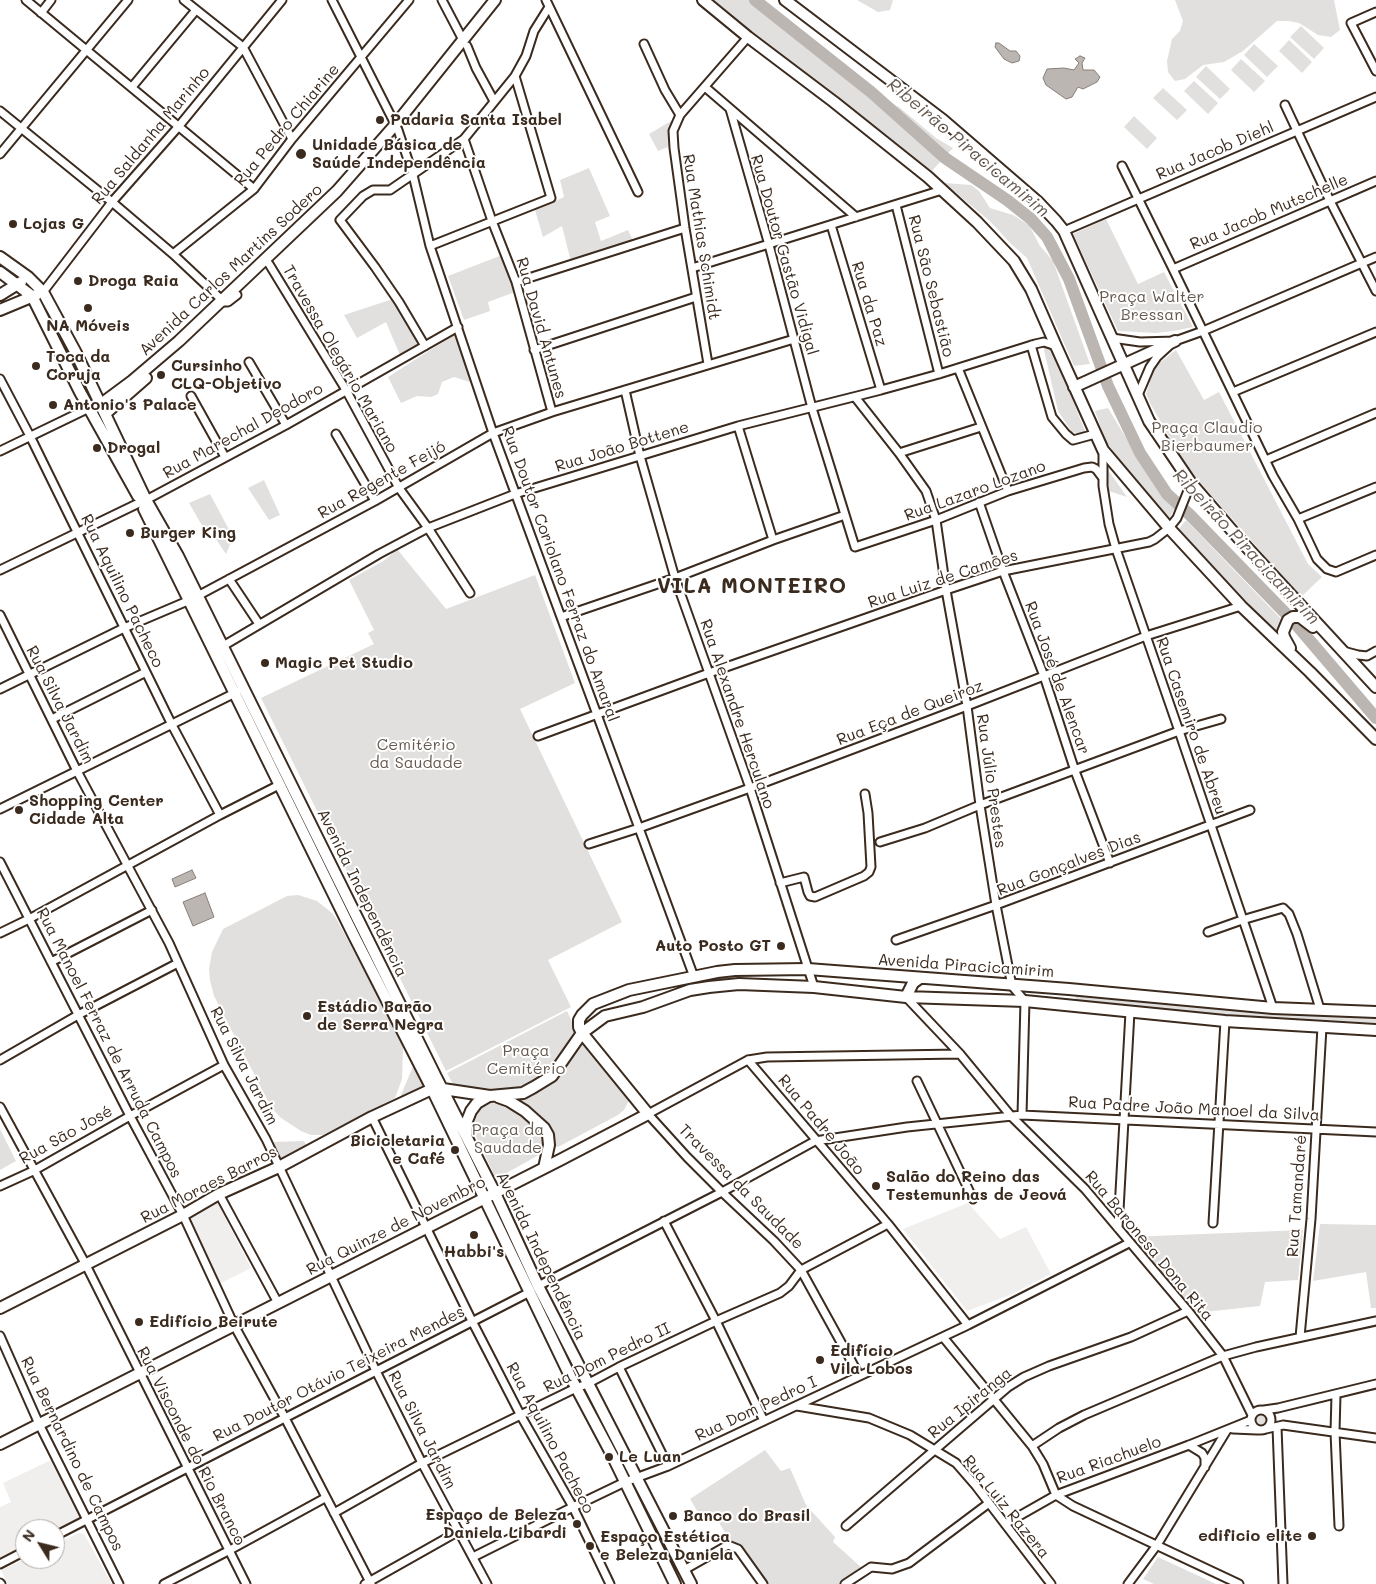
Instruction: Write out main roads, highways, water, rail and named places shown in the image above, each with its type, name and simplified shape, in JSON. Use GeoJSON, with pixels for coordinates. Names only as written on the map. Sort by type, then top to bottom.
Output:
{"type":"FeatureCollection","features":[{"type":"Feature","properties":{"kind":"main road","name":"Avenida Carlos Martins Sodero"},"geometry":{"type":"LineString","coordinates":[[465,43],[495,0]]}},
{"type":"Feature","properties":{"kind":"main road","name":"Avenida Carlos Martins Sodero"},"geometry":{"type":"LineString","coordinates":[[89,408],[103,408],[185,344],[343,193],[465,43],[503,0]]}},
{"type":"Feature","properties":{"kind":"main road"},"geometry":{"type":"LineString","coordinates":[[703,0],[748,37],[834,102],[942,190],[977,222],[1014,261],[1031,289],[1103,450],[1169,528],[1241,606],[1376,739]]}},
{"type":"Feature","properties":{"kind":"main road"},"geometry":{"type":"LineString","coordinates":[[785,0],[943,120],[1038,202],[1064,231],[1149,422],[1189,488],[1242,542],[1376,687]]}},
{"type":"Feature","properties":{"kind":"main road","name":"Avenida Carlos Martins Sodero"},"geometry":{"type":"LineString","coordinates":[[103,408],[179,341],[338,191],[397,128]]}},
{"type":"Feature","properties":{"kind":"main road","name":"Avenida Independência"},"geometry":{"type":"LineString","coordinates":[[0,257],[28,277],[43,292],[103,408],[130,465],[144,501]]}},
{"type":"Feature","properties":{"kind":"main road","name":"Avenida Independência"},"geometry":{"type":"LineString","coordinates":[[0,272],[32,296],[89,408],[178,556],[194,597],[239,690],[342,886],[437,1089],[534,1289],[576,1388],[675,1584]]}},
{"type":"Feature","properties":{"kind":"main road"},"geometry":{"type":"LineString","coordinates":[[0,295],[28,277]]}},
{"type":"Feature","properties":{"kind":"main road"},"geometry":{"type":"LineString","coordinates":[[0,310],[43,292]]}},
{"type":"Feature","properties":{"kind":"main road"},"geometry":{"type":"LineString","coordinates":[[1074,387],[1175,341]]}},
{"type":"Feature","properties":{"kind":"main road"},"geometry":{"type":"LineString","coordinates":[[89,408],[100,414],[130,465]]}},
{"type":"Feature","properties":{"kind":"main road","name":"Avenida Independência"},"geometry":{"type":"LineString","coordinates":[[194,597],[223,646],[239,690],[279,785],[353,934],[437,1089],[466,1137],[490,1195]]}},
{"type":"Feature","properties":{"kind":"main road"},"geometry":{"type":"LineString","coordinates":[[1310,672],[1286,642],[1283,632],[1288,620],[1300,617],[1330,644],[1343,651]]}},
{"type":"Feature","properties":{"kind":"main road"},"geometry":{"type":"LineString","coordinates":[[279,785],[291,793],[332,875],[342,886]]}},
{"type":"Feature","properties":{"kind":"main road","name":"Avenida Piracicamirim"},"geometry":{"type":"LineString","coordinates":[[582,1033],[579,1027],[579,1020],[584,1011],[598,1002],[628,990],[735,970],[808,969],[1069,989],[1272,1008],[1376,1012]]}},
{"type":"Feature","properties":{"kind":"main road"},"geometry":{"type":"LineString","coordinates":[[709,986],[717,972]]}},
{"type":"Feature","properties":{"kind":"main road"},"geometry":{"type":"LineString","coordinates":[[651,1004],[670,994],[694,977]]}},
{"type":"Feature","properties":{"kind":"main road"},"geometry":{"type":"LineString","coordinates":[[906,997],[913,982],[920,978]]}},
{"type":"Feature","properties":{"kind":"main road","name":"Avenida Piracicamirim"},"geometry":{"type":"LineString","coordinates":[[437,1089],[491,1096],[522,1093],[552,1076],[582,1033],[605,1016],[651,1004],[690,990],[709,986],[739,984],[814,987],[906,997],[1025,1001],[1225,1021],[1376,1030]]}},
{"type":"Feature","properties":{"kind":"main road"},"geometry":{"type":"LineString","coordinates":[[1067,1005],[1072,998],[1069,989]]}},
{"type":"Feature","properties":{"kind":"main road"},"geometry":{"type":"LineString","coordinates":[[1359,1029],[1363,1026],[1376,1024]]}},
{"type":"Feature","properties":{"kind":"main road","name":"Travessa da Saudade"},"geometry":{"type":"LineString","coordinates":[[582,1033],[648,1114]]}},
{"type":"Feature","properties":{"kind":"main road","name":"Rua Moraes Barros"},"geometry":{"type":"LineString","coordinates":[[0,1308],[183,1215],[219,1194],[279,1167],[372,1117],[437,1089]]}},
{"type":"Feature","properties":{"kind":"main road"},"geometry":{"type":"LineString","coordinates":[[466,1137],[467,1121],[477,1103],[491,1096],[504,1099],[525,1111],[544,1128],[550,1145],[544,1168]]}},
{"type":"Feature","properties":{"kind":"main road","name":"Rua Quinze de Novembro"},"geometry":{"type":"LineString","coordinates":[[0,1444],[648,1114]]}},
{"type":"Feature","properties":{"kind":"main road","name":"Avenida Independência"},"geometry":{"type":"LineString","coordinates":[[534,1289],[587,1384],[691,1584]]}},
{"type":"Feature","properties":{"kind":"waterway","name":"Ribeirão Piracicamirim"},"geometry":{"type":"LineString","coordinates":[[755,0],[871,92],[945,158],[1007,200],[1031,219],[1047,237],[1069,279],[1108,386],[1140,453],[1167,494],[1190,515],[1294,622],[1376,718]]}},
{"type":"Feature","properties":{"kind":"place","name":"Padaria Santa Isabel"},"geometry":{"type":"Point","coordinates":[380,120]}},
{"type":"Feature","properties":{"kind":"place","name":"Unidade Básica de Saúde Independência"},"geometry":{"type":"Point","coordinates":[301,154]}},
{"type":"Feature","properties":{"kind":"place","name":"Lojas G"},"geometry":{"type":"Point","coordinates":[13,224]}},
{"type":"Feature","properties":{"kind":"place","name":"Droga Raia"},"geometry":{"type":"Point","coordinates":[78,281]}},
{"type":"Feature","properties":{"kind":"place","name":"NA Móveis"},"geometry":{"type":"Point","coordinates":[88,308]}},
{"type":"Feature","properties":{"kind":"place","name":"Toca da Coruja"},"geometry":{"type":"Point","coordinates":[36,366]}},
{"type":"Feature","properties":{"kind":"place","name":"Cursinho CLQ-Objetivo"},"geometry":{"type":"Point","coordinates":[161,375]}},
{"type":"Feature","properties":{"kind":"place","name":"Antonio's Palace"},"geometry":{"type":"Point","coordinates":[53,405]}},
{"type":"Feature","properties":{"kind":"place","name":"Drogal"},"geometry":{"type":"Point","coordinates":[97,448]}},
{"type":"Feature","properties":{"kind":"place","name":"Burger King"},"geometry":{"type":"Point","coordinates":[130,533]}},
{"type":"Feature","properties":{"kind":"place","name":"Magic Pet Studio"},"geometry":{"type":"Point","coordinates":[265,663]}},
{"type":"Feature","properties":{"kind":"place","name":"Shopping Center Cidade Alta"},"geometry":{"type":"Point","coordinates":[19,810]}},
{"type":"Feature","properties":{"kind":"place","name":"Auto Posto GT"},"geometry":{"type":"Point","coordinates":[781,946]}},
{"type":"Feature","properties":{"kind":"place","name":"Estádio Barão de Serra Negra"},"geometry":{"type":"Point","coordinates":[307,1016]}},
{"type":"Feature","properties":{"kind":"place","name":"Bicicletaria e Café"},"geometry":{"type":"Point","coordinates":[455,1150]}},
{"type":"Feature","properties":{"kind":"place","name":"Salão do Reino das Testemunhas de Jeová"},"geometry":{"type":"Point","coordinates":[876,1186]}},
{"type":"Feature","properties":{"kind":"place","name":"Habbi's"},"geometry":{"type":"Point","coordinates":[474,1235]}},
{"type":"Feature","properties":{"kind":"place","name":"Edifício Beirute"},"geometry":{"type":"Point","coordinates":[139,1322]}},
{"type":"Feature","properties":{"kind":"place","name":"Edifício Vila Lobos"},"geometry":{"type":"Point","coordinates":[820,1360]}},
{"type":"Feature","properties":{"kind":"place","name":"Le Luan"},"geometry":{"type":"Point","coordinates":[609,1457]}},
{"type":"Feature","properties":{"kind":"place","name":"Banco do Brasil"},"geometry":{"type":"Point","coordinates":[673,1516]}},
{"type":"Feature","properties":{"kind":"place","name":"Espaço de Beleza Daniela Libardi"},"geometry":{"type":"Point","coordinates":[577,1524]}},
{"type":"Feature","properties":{"kind":"place","name":"edificio elite"},"geometry":{"type":"Point","coordinates":[1312,1536]}},
{"type":"Feature","properties":{"kind":"place","name":"Espaço Estética e Beleza Daniela"},"geometry":{"type":"Point","coordinates":[590,1546]}},
{"type":"Feature","properties":{"kind":"district","name":"VILA MONTEIRO"},"geometry":{"type":"Point","coordinates":[752,587]}},
{"type":"Feature","properties":{"kind":"park label","name":"Praça Walter Bressan"},"geometry":{"type":"Point","coordinates":[1152,306]}},
{"type":"Feature","properties":{"kind":"park label","name":"Praça Claudio Bierbaumer"},"geometry":{"type":"Point","coordinates":[1207,437]}},
{"type":"Feature","properties":{"kind":"park label","name":"Cemitério da Saudade"},"geometry":{"type":"Point","coordinates":[416,754]}},
{"type":"Feature","properties":{"kind":"park label","name":"Praça Cemitério"},"geometry":{"type":"Point","coordinates":[526,1060]}},
{"type":"Feature","properties":{"kind":"park label","name":"Praça da Saudade"},"geometry":{"type":"Point","coordinates":[508,1139]}}]}
